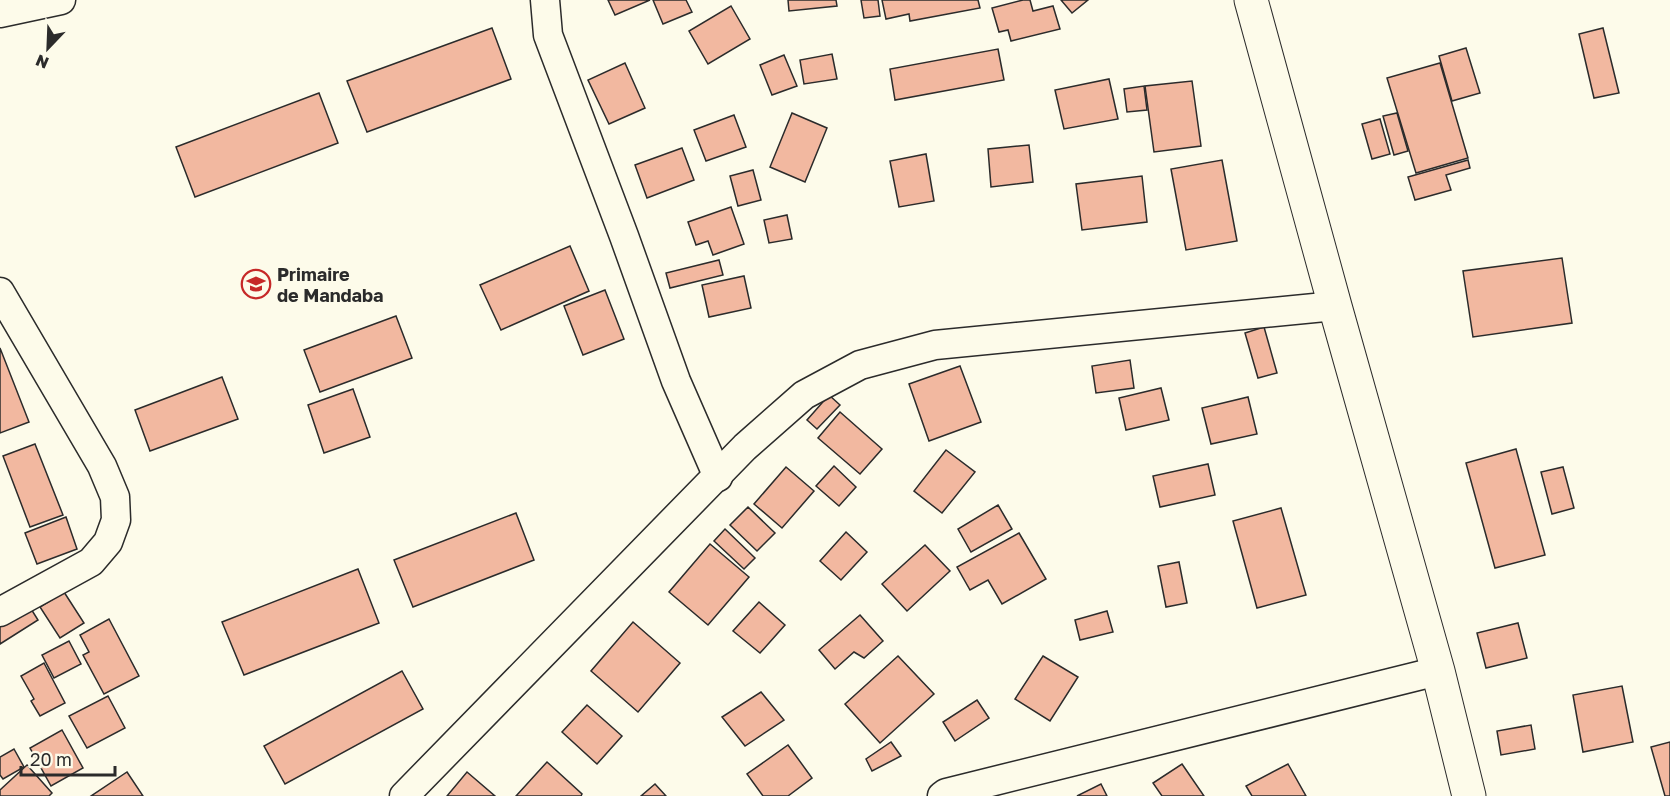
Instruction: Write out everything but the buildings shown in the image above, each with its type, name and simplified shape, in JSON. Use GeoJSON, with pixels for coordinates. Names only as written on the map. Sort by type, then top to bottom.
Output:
{"type":"FeatureCollection","features":[{"type":"Feature","properties":{"kind":"street"},"geometry":{"type":"LineString","coordinates":[[0,13],[61,0]]}},
{"type":"Feature","properties":{"kind":"street"},"geometry":{"type":"LineString","coordinates":[[545,0],[548,35],[676,381],[718,477]]}},
{"type":"Feature","properties":{"kind":"street"},"geometry":{"type":"LineString","coordinates":[[1251,0],[1438,671],[1469,796]]}},
{"type":"Feature","properties":{"kind":"street"},"geometry":{"type":"LineString","coordinates":[[0,292],[102,466],[114,496],[116,520],[108,542],[92,562],[0,612]]}},
{"type":"Feature","properties":{"kind":"street"},"geometry":{"type":"LineString","coordinates":[[404,796],[746,447],[804,395],[861,365],[935,345],[1335,306]]}},
{"type":"Feature","properties":{"kind":"street"},"geometry":{"type":"LineString","coordinates":[[942,796],[946,793],[1438,671]]}},
{"type":"Feature","properties":{"kind":"place","name":"Primaire de Mandaba"},"geometry":{"type":"Point","coordinates":[256,284]}}]}
